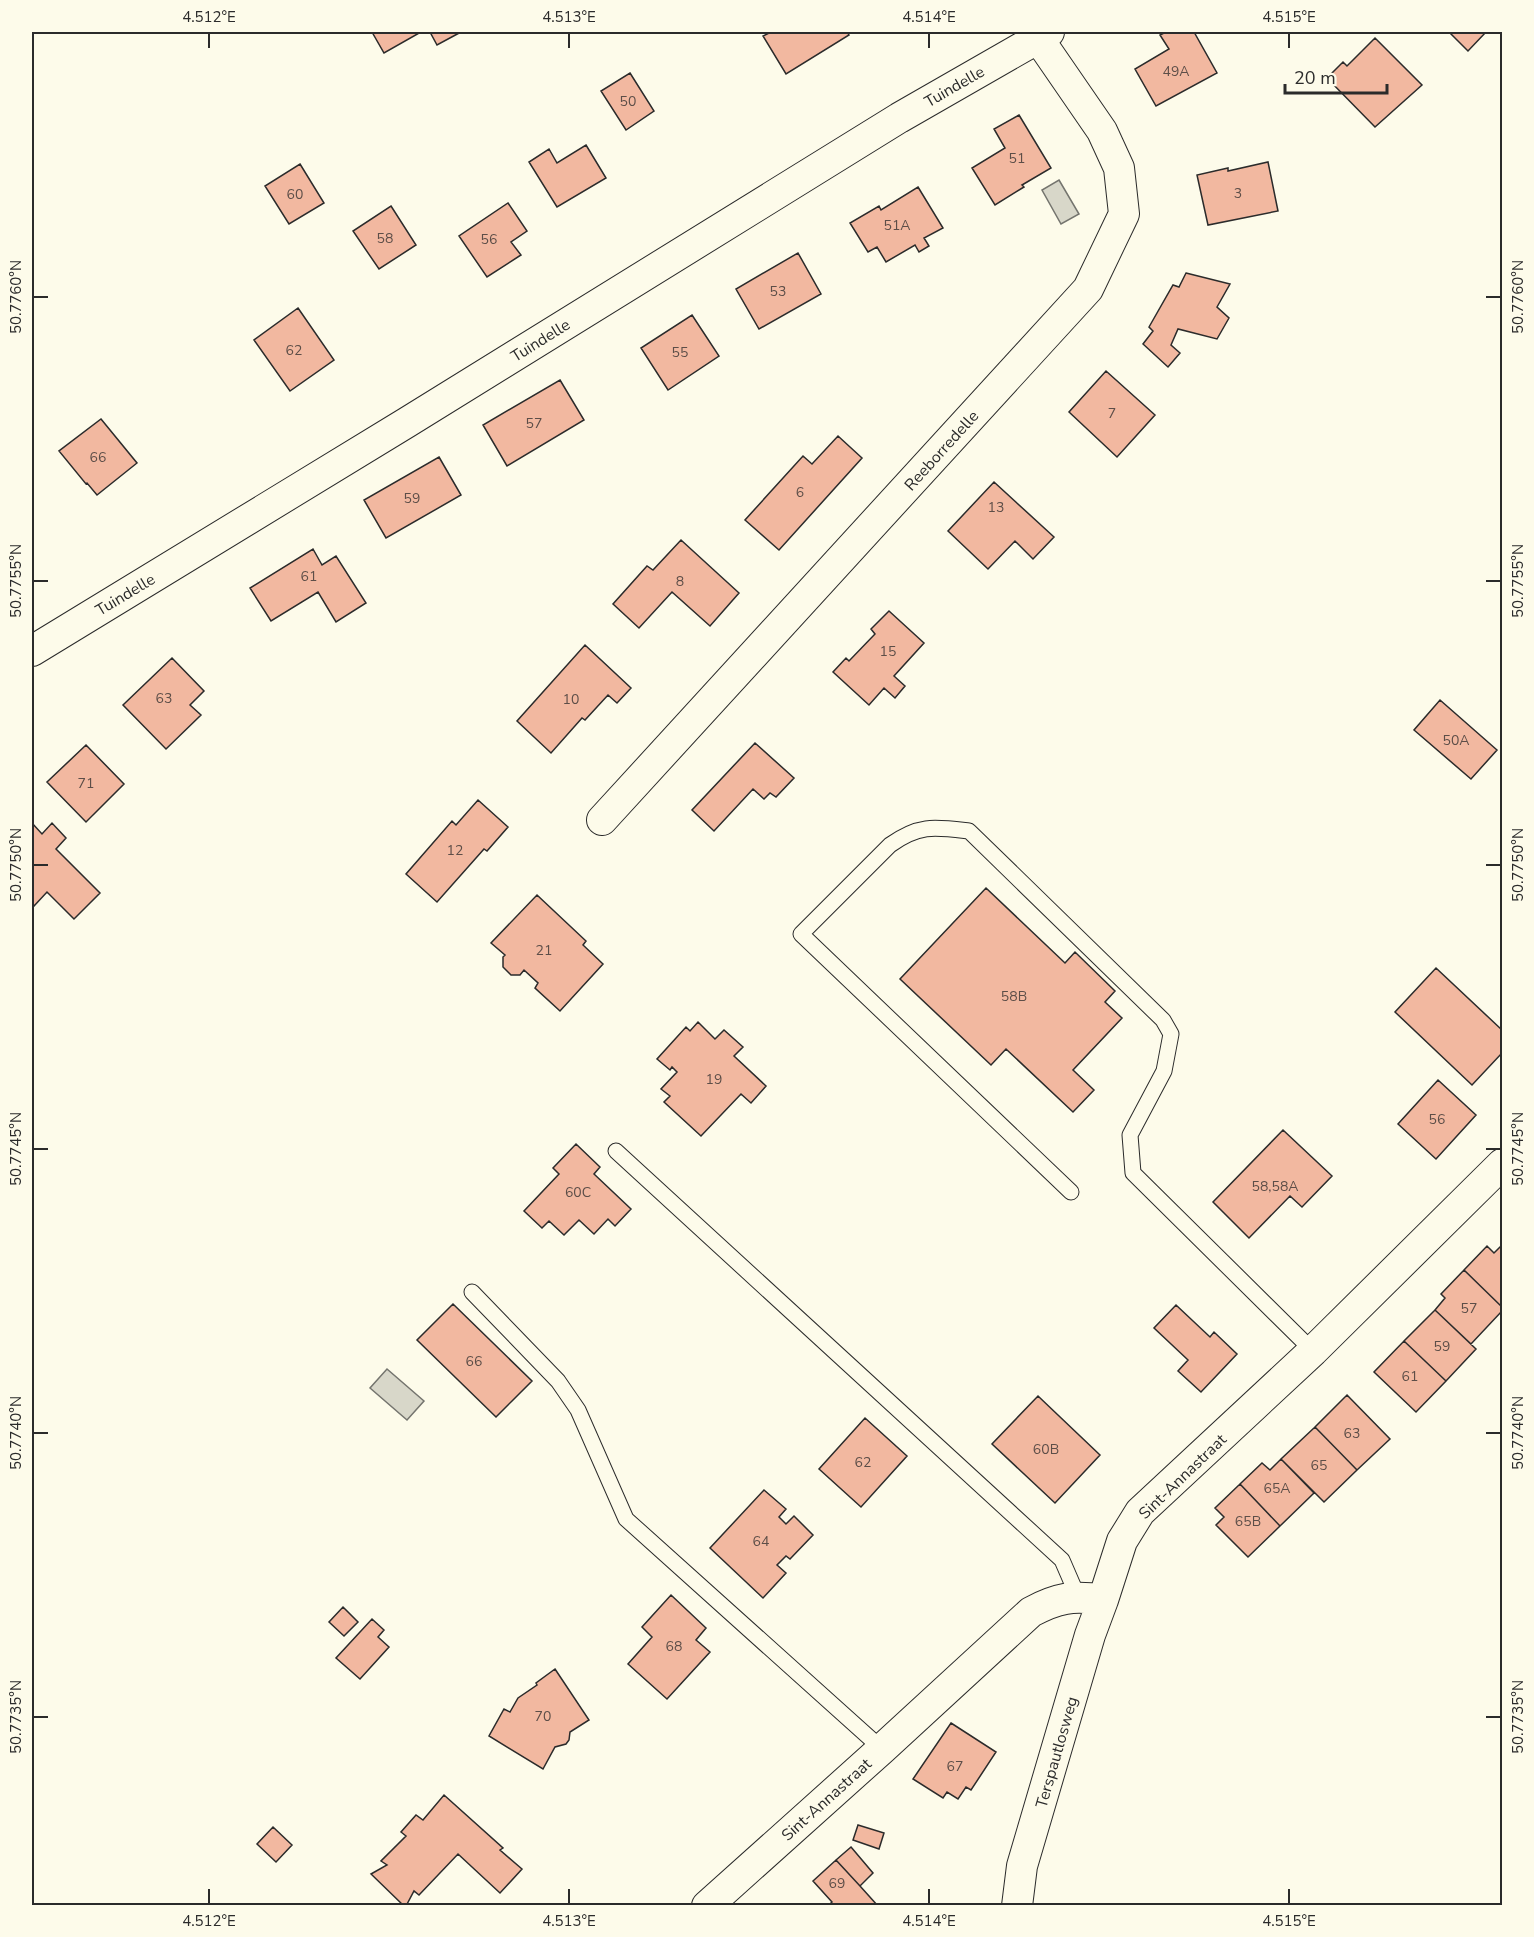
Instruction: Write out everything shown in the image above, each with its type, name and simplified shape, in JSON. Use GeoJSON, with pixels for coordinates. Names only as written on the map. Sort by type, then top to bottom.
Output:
{"type":"FeatureCollection","features":[{"type":"Feature","properties":{"kind":"street","name":"Tuindelle"},"geometry":{"type":"LineString","coordinates":[[32,651],[899,118],[1043,35]]}},
{"type":"Feature","properties":{"kind":"street","name":"Reeborredelle"},"geometry":{"type":"LineString","coordinates":[[602,820],[1088,289],[1124,214],[1119,168],[1102,131],[1043,35]]}},
{"type":"Feature","properties":{"kind":"street","name":"Sint-Annastraat"},"geometry":{"type":"LineString","coordinates":[[707,1905],[1031,1612],[1052,1600],[1090,1598],[1140,1512],[1313,1351],[1503,1164]]}},
{"type":"Feature","properties":{"kind":"street","name":"Terspautlosweg"},"geometry":{"type":"LineString","coordinates":[[1017,1905],[1022,1866],[1090,1635],[1090,1598]]}},
{"type":"Feature","properties":{"kind":"lane"},"geometry":{"type":"LineString","coordinates":[[1071,1192],[801,934],[890,844],[905,834],[933,826],[969,831],[1163,1020],[1171,1034],[1164,1071],[1130,1135],[1133,1173],[1313,1351]]}},
{"type":"Feature","properties":{"kind":"lane"},"geometry":{"type":"LineString","coordinates":[[616,1151],[1062,1560],[1090,1598]]}},
{"type":"Feature","properties":{"kind":"lane"},"geometry":{"type":"LineString","coordinates":[[472,1292],[558,1381],[572,1401],[626,1519],[882,1749]]}},
{"type":"Feature","properties":{"kind":"shaded area"},"geometry":{"type":"Polygon","coordinates":[[[1059,180],[1079,214],[1061,224],[1042,190],[1059,180]]]}},
{"type":"Feature","properties":{"kind":"shaded area"},"geometry":{"type":"Polygon","coordinates":[[[387,1369],[424,1401],[407,1420],[370,1388],[387,1369]]]}},
{"type":"Feature","properties":{"kind":"building"},"geometry":{"type":"Polygon","coordinates":[[[372,32],[421,32],[384,53],[372,32]]]}},
{"type":"Feature","properties":{"kind":"building"},"geometry":{"type":"Polygon","coordinates":[[[430,32],[461,32],[437,45],[430,32]]]}},
{"type":"Feature","properties":{"kind":"building"},"geometry":{"type":"Polygon","coordinates":[[[771,32],[847,32],[849,35],[786,74],[763,36],[771,32]]]}},
{"type":"Feature","properties":{"kind":"building"},"geometry":{"type":"Polygon","coordinates":[[[1166,32],[1194,32],[1217,73],[1156,106],[1135,69],[1169,49],[1160,35],[1166,32]]]}},
{"type":"Feature","properties":{"kind":"building"},"geometry":{"type":"Polygon","coordinates":[[[1449,32],[1486,32],[1468,51],[1449,32]]]}},
{"type":"Feature","properties":{"kind":"building"},"geometry":{"type":"Polygon","coordinates":[[[1375,38],[1422,85],[1375,127],[1327,78],[1343,62],[1347,66],[1375,38]]]}},
{"type":"Feature","properties":{"kind":"building"},"geometry":{"type":"Polygon","coordinates":[[[630,73],[654,111],[626,130],[601,91],[630,73]]]}},
{"type":"Feature","properties":{"kind":"building"},"geometry":{"type":"Polygon","coordinates":[[[1019,115],[1051,168],[1022,185],[1024,187],[995,205],[972,168],[1005,148],[994,129],[1019,115]]]}},
{"type":"Feature","properties":{"kind":"building"},"geometry":{"type":"Polygon","coordinates":[[[586,145],[606,178],[557,207],[529,162],[549,149],[557,163],[586,145]]]}},
{"type":"Feature","properties":{"kind":"building"},"geometry":{"type":"Polygon","coordinates":[[[1268,162],[1278,211],[1208,225],[1197,175],[1268,162]]]}},
{"type":"Feature","properties":{"kind":"building"},"geometry":{"type":"Polygon","coordinates":[[[300,164],[324,203],[289,224],[265,186],[300,164]]]}},
{"type":"Feature","properties":{"kind":"building"},"geometry":{"type":"Polygon","coordinates":[[[918,187],[943,228],[924,238],[929,246],[919,252],[915,245],[886,262],[877,247],[868,252],[850,223],[879,206],[881,210],[918,187]]]}},
{"type":"Feature","properties":{"kind":"building"},"geometry":{"type":"Polygon","coordinates":[[[508,203],[527,231],[511,242],[521,255],[487,277],[459,236],[508,203]]]}},
{"type":"Feature","properties":{"kind":"building"},"geometry":{"type":"Polygon","coordinates":[[[391,206],[416,245],[379,269],[353,231],[391,206]]]}},
{"type":"Feature","properties":{"kind":"building"},"geometry":{"type":"Polygon","coordinates":[[[798,253],[821,294],[759,329],[736,289],[798,253]]]}},
{"type":"Feature","properties":{"kind":"building"},"geometry":{"type":"Polygon","coordinates":[[[1186,273],[1230,284],[1217,307],[1229,318],[1217,339],[1178,329],[1171,345],[1180,353],[1168,367],[1143,344],[1153,331],[1149,327],[1173,285],[1179,287],[1186,273]]]}},
{"type":"Feature","properties":{"kind":"building"},"geometry":{"type":"Polygon","coordinates":[[[298,308],[334,360],[290,391],[254,340],[298,308]]]}},
{"type":"Feature","properties":{"kind":"building"},"geometry":{"type":"Polygon","coordinates":[[[692,315],[719,356],[668,390],[641,348],[692,315]]]}},
{"type":"Feature","properties":{"kind":"building"},"geometry":{"type":"Polygon","coordinates":[[[1106,371],[1155,415],[1117,457],[1069,412],[1106,371]]]}},
{"type":"Feature","properties":{"kind":"building"},"geometry":{"type":"Polygon","coordinates":[[[560,380],[584,420],[507,466],[483,425],[560,380]]]}},
{"type":"Feature","properties":{"kind":"building"},"geometry":{"type":"Polygon","coordinates":[[[101,419],[137,463],[97,495],[59,451],[101,419]]]}},
{"type":"Feature","properties":{"kind":"building"},"geometry":{"type":"Polygon","coordinates":[[[838,436],[862,458],[779,550],[745,520],[803,456],[812,464],[838,436]]]}},
{"type":"Feature","properties":{"kind":"building"},"geometry":{"type":"Polygon","coordinates":[[[439,457],[461,495],[386,538],[364,500],[439,457]]]}},
{"type":"Feature","properties":{"kind":"building"},"geometry":{"type":"Polygon","coordinates":[[[994,482],[1054,537],[1033,559],[1015,541],[988,569],[948,531],[994,482]]]}},
{"type":"Feature","properties":{"kind":"building"},"geometry":{"type":"Polygon","coordinates":[[[681,540],[739,593],[710,626],[672,592],[639,628],[613,604],[647,566],[653,570],[681,540]]]}},
{"type":"Feature","properties":{"kind":"building"},"geometry":{"type":"Polygon","coordinates":[[[313,549],[322,565],[336,556],[366,603],[336,622],[318,592],[271,621],[250,588],[313,549]]]}},
{"type":"Feature","properties":{"kind":"building"},"geometry":{"type":"Polygon","coordinates":[[[889,611],[924,643],[894,676],[905,686],[895,698],[884,688],[869,705],[833,672],[846,658],[849,661],[875,634],[871,629],[889,611]]]}},
{"type":"Feature","properties":{"kind":"building"},"geometry":{"type":"Polygon","coordinates":[[[585,645],[631,688],[617,703],[608,695],[585,720],[582,718],[551,753],[517,721],[585,645]]]}},
{"type":"Feature","properties":{"kind":"building"},"geometry":{"type":"Polygon","coordinates":[[[172,658],[204,691],[190,705],[201,715],[166,749],[123,705],[172,658]]]}},
{"type":"Feature","properties":{"kind":"building"},"geometry":{"type":"Polygon","coordinates":[[[1440,700],[1497,750],[1471,779],[1414,730],[1440,700]]]}},
{"type":"Feature","properties":{"kind":"building"},"geometry":{"type":"Polygon","coordinates":[[[755,743],[794,778],[776,797],[770,793],[764,799],[753,789],[714,831],[692,810],[755,743]]]}},
{"type":"Feature","properties":{"kind":"building"},"geometry":{"type":"Polygon","coordinates":[[[86,745],[124,784],[86,822],[47,782],[86,745]]]}},
{"type":"Feature","properties":{"kind":"building"},"geometry":{"type":"Polygon","coordinates":[[[478,800],[508,827],[487,851],[484,849],[437,902],[406,874],[452,821],[456,825],[478,800]]]}},
{"type":"Feature","properties":{"kind":"building"},"geometry":{"type":"Polygon","coordinates":[[[32,823],[42,834],[52,823],[66,838],[56,849],[100,893],[74,919],[47,892],[34,906],[32,903],[32,823]]]}},
{"type":"Feature","properties":{"kind":"building"},"geometry":{"type":"Polygon","coordinates":[[[986,888],[1065,963],[1075,952],[1115,991],[1105,1002],[1122,1018],[1073,1070],[1094,1090],[1073,1112],[1006,1049],[991,1065],[900,979],[986,888]]]}},
{"type":"Feature","properties":{"kind":"building"},"geometry":{"type":"Polygon","coordinates":[[[537,895],[586,941],[583,945],[603,964],[560,1011],[535,988],[538,983],[524,970],[520,975],[511,975],[503,967],[505,955],[491,943],[537,895]]]}},
{"type":"Feature","properties":{"kind":"building"},"geometry":{"type":"Polygon","coordinates":[[[1436,968],[1502,1030],[1502,1053],[1472,1085],[1395,1012],[1436,968]]]}},
{"type":"Feature","properties":{"kind":"building"},"geometry":{"type":"Polygon","coordinates":[[[698,1022],[715,1039],[724,1030],[743,1047],[734,1056],[766,1086],[751,1103],[741,1094],[701,1136],[664,1102],[670,1096],[661,1089],[677,1072],[672,1067],[670,1070],[657,1059],[686,1027],[690,1031],[698,1022]]]}},
{"type":"Feature","properties":{"kind":"building"},"geometry":{"type":"Polygon","coordinates":[[[1438,1080],[1476,1115],[1436,1159],[1398,1124],[1438,1080]]]}},
{"type":"Feature","properties":{"kind":"building"},"geometry":{"type":"Polygon","coordinates":[[[1283,1130],[1332,1176],[1302,1207],[1290,1196],[1249,1238],[1213,1202],[1283,1130]]]}},
{"type":"Feature","properties":{"kind":"building"},"geometry":{"type":"Polygon","coordinates":[[[576,1144],[600,1167],[594,1174],[631,1209],[615,1226],[608,1219],[594,1234],[579,1220],[564,1235],[549,1221],[542,1228],[524,1211],[559,1174],[553,1168],[576,1144]]]}},
{"type":"Feature","properties":{"kind":"building"},"geometry":{"type":"Polygon","coordinates":[[[1502,1245],[1502,1307],[1464,1270],[1487,1246],[1494,1253],[1502,1245]]]}},
{"type":"Feature","properties":{"kind":"building"},"geometry":{"type":"Polygon","coordinates":[[[1464,1270],[1502,1307],[1502,1311],[1471,1344],[1435,1310],[1445,1298],[1441,1294],[1464,1270]]]}},
{"type":"Feature","properties":{"kind":"building"},"geometry":{"type":"Polygon","coordinates":[[[453,1304],[532,1381],[496,1417],[417,1340],[453,1304]]]}},
{"type":"Feature","properties":{"kind":"building"},"geometry":{"type":"Polygon","coordinates":[[[1176,1305],[1210,1337],[1214,1332],[1237,1354],[1201,1392],[1178,1371],[1188,1360],[1154,1328],[1176,1305]]]}},
{"type":"Feature","properties":{"kind":"building"},"geometry":{"type":"Polygon","coordinates":[[[1435,1310],[1476,1349],[1446,1381],[1404,1341],[1435,1310]]]}},
{"type":"Feature","properties":{"kind":"building"},"geometry":{"type":"Polygon","coordinates":[[[1404,1341],[1446,1381],[1416,1412],[1374,1372],[1404,1341]]]}},
{"type":"Feature","properties":{"kind":"building"},"geometry":{"type":"Polygon","coordinates":[[[1347,1395],[1390,1439],[1357,1470],[1315,1427],[1347,1395]]]}},
{"type":"Feature","properties":{"kind":"building"},"geometry":{"type":"Polygon","coordinates":[[[1038,1396],[1100,1455],[1055,1503],[992,1444],[1038,1396]]]}},
{"type":"Feature","properties":{"kind":"building"},"geometry":{"type":"Polygon","coordinates":[[[865,1418],[907,1456],[861,1507],[819,1469],[865,1418]]]}},
{"type":"Feature","properties":{"kind":"building"},"geometry":{"type":"Polygon","coordinates":[[[1315,1427],[1357,1470],[1324,1502],[1281,1459],[1315,1427]]]}},
{"type":"Feature","properties":{"kind":"building"},"geometry":{"type":"Polygon","coordinates":[[[1281,1459],[1314,1493],[1280,1526],[1240,1484],[1262,1463],[1270,1470],[1281,1459]]]}},
{"type":"Feature","properties":{"kind":"building"},"geometry":{"type":"Polygon","coordinates":[[[1240,1484],[1280,1526],[1248,1557],[1216,1525],[1224,1517],[1215,1508],[1240,1484]]]}},
{"type":"Feature","properties":{"kind":"building"},"geometry":{"type":"Polygon","coordinates":[[[764,1490],[786,1509],[779,1517],[786,1524],[794,1516],[813,1535],[790,1559],[786,1556],[777,1565],[786,1573],[763,1598],[710,1548],[764,1490]]]}},
{"type":"Feature","properties":{"kind":"building"},"geometry":{"type":"Polygon","coordinates":[[[671,1595],[706,1628],[696,1640],[710,1652],[667,1699],[628,1664],[652,1637],[642,1627],[671,1595]]]}},
{"type":"Feature","properties":{"kind":"building"},"geometry":{"type":"Polygon","coordinates":[[[343,1607],[358,1622],[344,1636],[329,1622],[343,1607]]]}},
{"type":"Feature","properties":{"kind":"building"},"geometry":{"type":"Polygon","coordinates":[[[372,1619],[384,1630],[378,1637],[389,1647],[360,1679],[336,1658],[372,1619]]]}},
{"type":"Feature","properties":{"kind":"building"},"geometry":{"type":"Polygon","coordinates":[[[555,1669],[589,1720],[570,1732],[566,1744],[555,1747],[543,1769],[489,1736],[504,1709],[510,1712],[518,1698],[555,1669]]]}},
{"type":"Feature","properties":{"kind":"building"},"geometry":{"type":"Polygon","coordinates":[[[951,1723],[996,1752],[971,1790],[966,1787],[958,1799],[947,1792],[943,1798],[913,1779],[951,1723]]]}},
{"type":"Feature","properties":{"kind":"building"},"geometry":{"type":"Polygon","coordinates":[[[444,1795],[503,1848],[500,1850],[522,1869],[500,1893],[458,1854],[419,1895],[414,1891],[404,1906],[371,1874],[387,1865],[381,1861],[406,1836],[401,1832],[416,1815],[423,1820],[444,1795]]]}},
{"type":"Feature","properties":{"kind":"building"},"geometry":{"type":"Polygon","coordinates":[[[858,1825],[884,1833],[879,1849],[853,1840],[858,1825]]]}},
{"type":"Feature","properties":{"kind":"building"},"geometry":{"type":"Polygon","coordinates":[[[273,1827],[292,1845],[276,1862],[257,1844],[273,1827]]]}},
{"type":"Feature","properties":{"kind":"building"},"geometry":{"type":"Polygon","coordinates":[[[851,1847],[873,1873],[860,1886],[836,1860],[851,1847]]]}},
{"type":"Feature","properties":{"kind":"building"},"geometry":{"type":"Polygon","coordinates":[[[836,1860],[878,1906],[828,1906],[832,1902],[813,1881],[836,1860]]]}}]}
